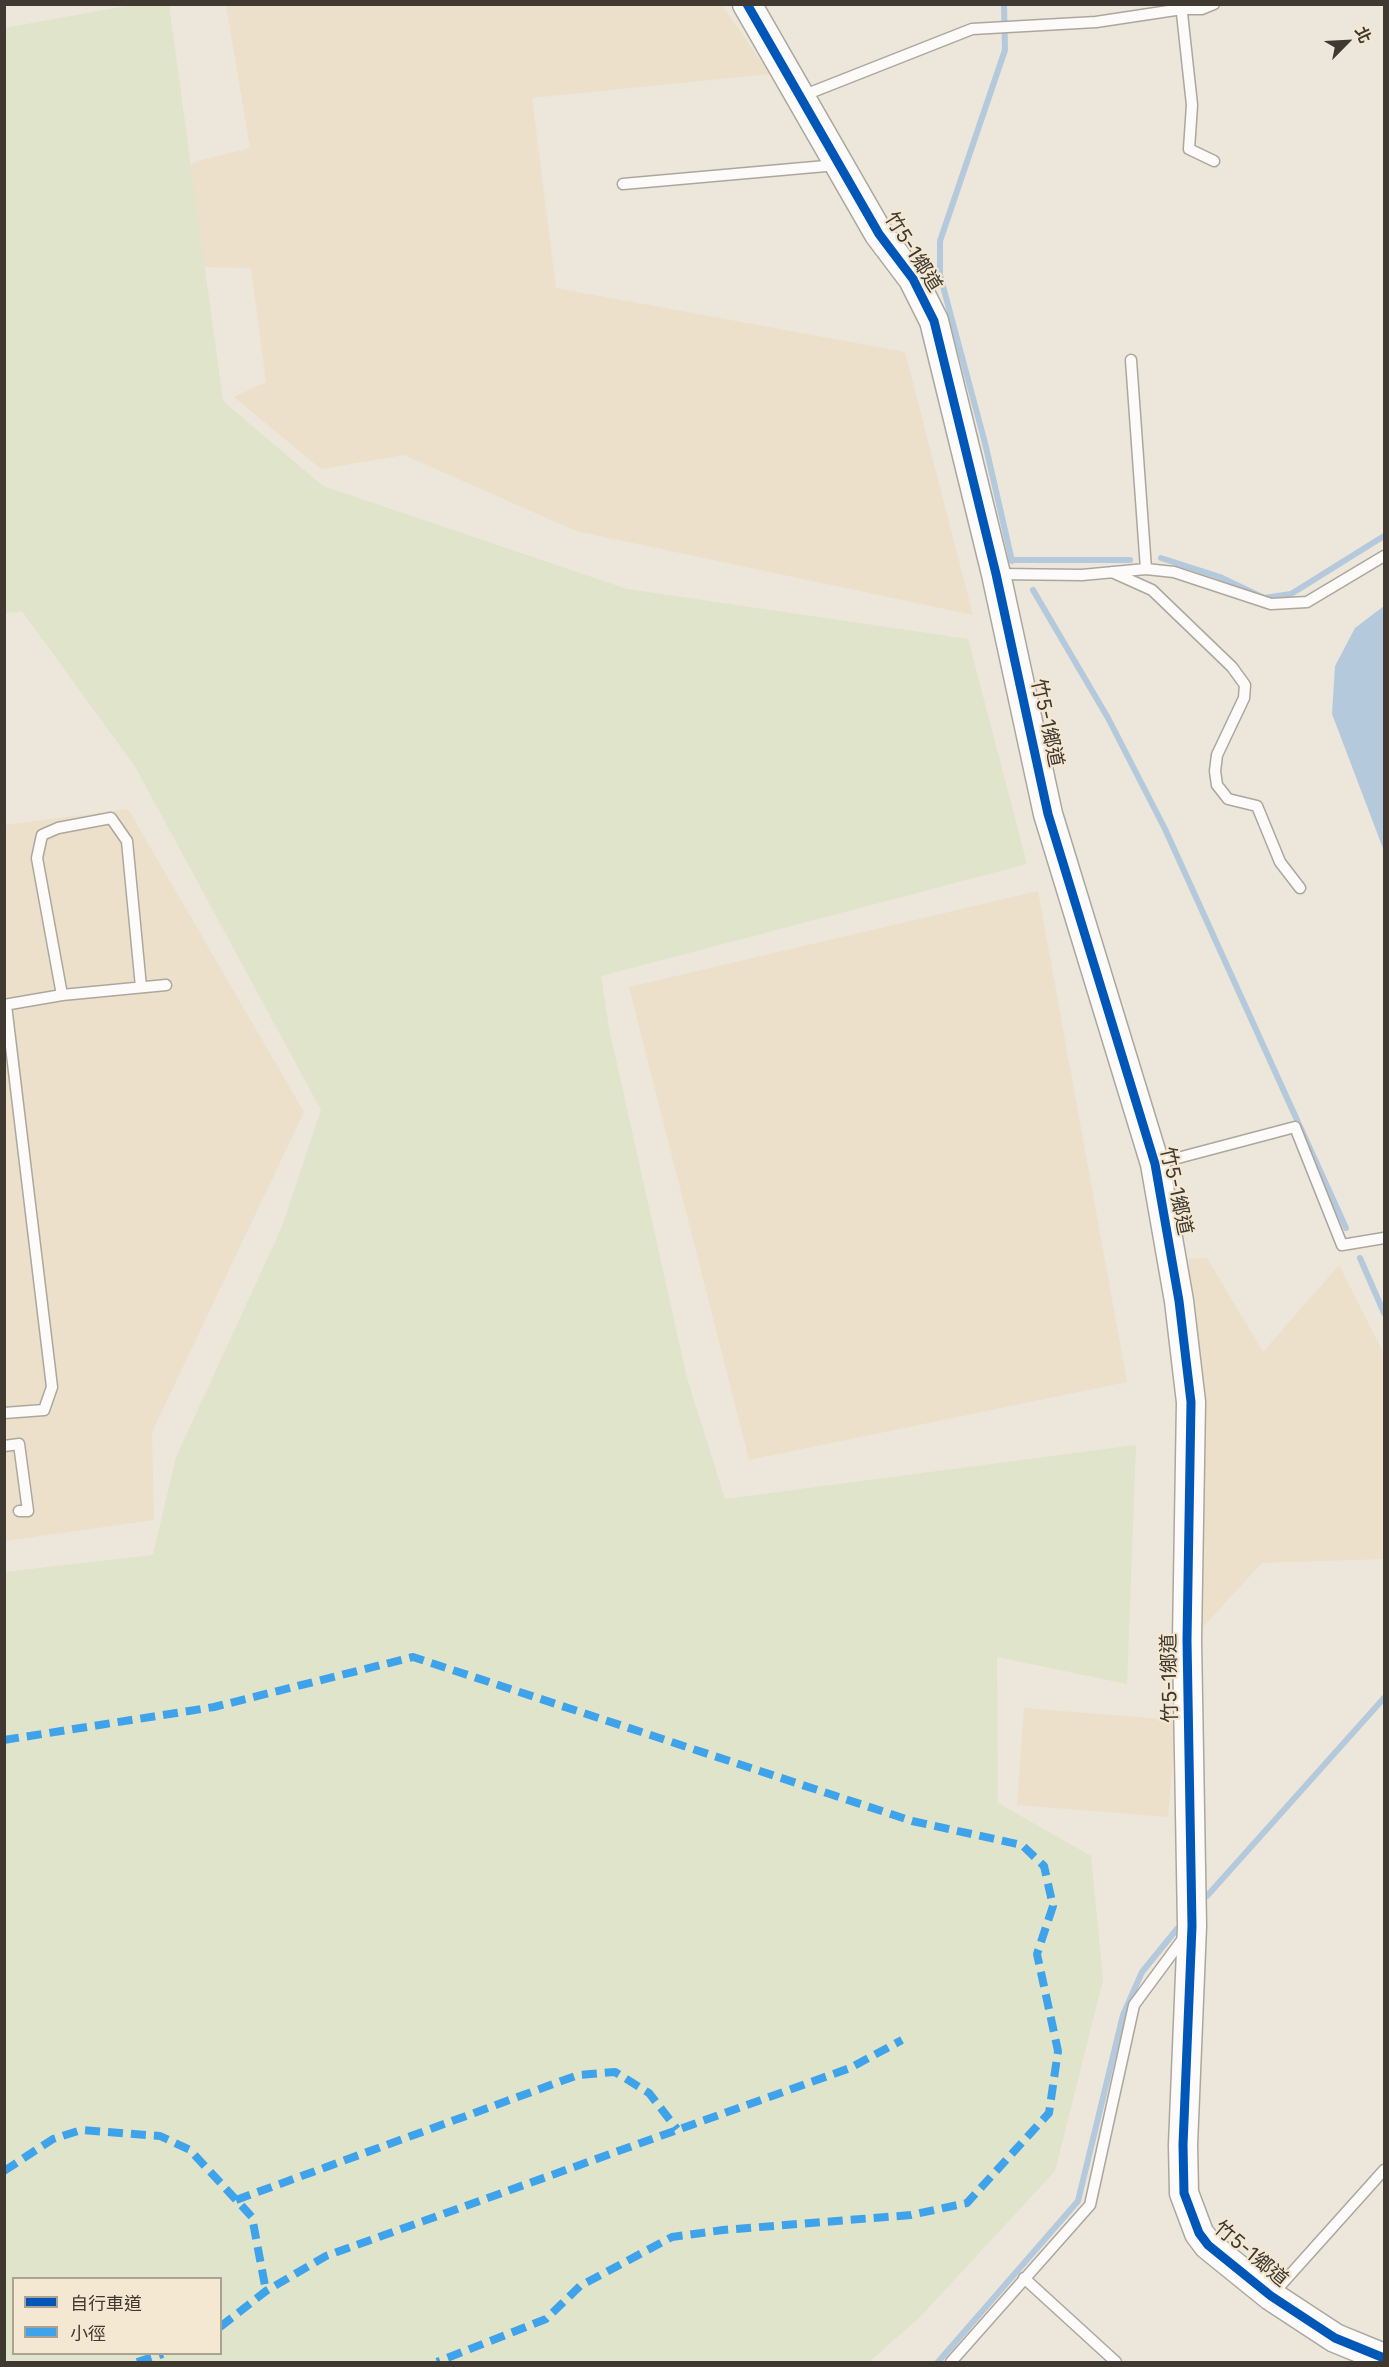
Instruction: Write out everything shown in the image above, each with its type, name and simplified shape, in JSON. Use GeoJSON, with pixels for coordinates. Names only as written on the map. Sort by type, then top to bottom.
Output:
{"type":"FeatureCollection","features":[{"type":"Feature","properties":{"kind":"street","name":"竹5-1鄉道"},"geometry":{"type":"LineString","coordinates":[[747,4],[802,96],[879,234],[913,279],[934,321],[996,574],[1048,814],[1155,1164],[1179,1301],[1191,1402],[1187,1640],[1192,1926],[1183,2145],[1184,2193],[1199,2234],[1208,2245],[1271,2296],[1335,2338],[1384,2358]]}},
{"type":"Feature","properties":{"kind":"lane"},"geometry":{"type":"LineString","coordinates":[[802,96],[972,29],[1096,22],[1181,7],[1202,9],[1214,4]]}},
{"type":"Feature","properties":{"kind":"lane"},"geometry":{"type":"LineString","coordinates":[[1181,7],[1192,105],[1189,149],[1214,161]]}},
{"type":"Feature","properties":{"kind":"lane"},"geometry":{"type":"LineString","coordinates":[[623,184],[840,164]]}},
{"type":"Feature","properties":{"kind":"lane"},"geometry":{"type":"LineString","coordinates":[[1131,360],[1146,569]]}},
{"type":"Feature","properties":{"kind":"lane"},"geometry":{"type":"LineString","coordinates":[[996,574],[1112,572],[1146,569],[1194,578],[1257,602],[1271,604],[1307,602],[1384,556]]}},
{"type":"Feature","properties":{"kind":"lane"},"geometry":{"type":"LineString","coordinates":[[1112,572],[1152,590],[1232,667],[1245,685],[1244,698],[1217,754],[1215,771],[1218,785],[1228,799],[1257,806],[1280,862],[1300,888]]}},
{"type":"Feature","properties":{"kind":"lane"},"geometry":{"type":"LineString","coordinates":[[62,995],[37,858],[42,836],[58,828],[111,819],[127,841],[141,987]]}},
{"type":"Feature","properties":{"kind":"lane"},"geometry":{"type":"LineString","coordinates":[[4,1413],[44,1410],[52,1388],[5,1005],[62,995],[166,985]]}},
{"type":"Feature","properties":{"kind":"lane"},"geometry":{"type":"LineString","coordinates":[[1155,1164],[1295,1127],[1342,1245],[1384,1238]]}},
{"type":"Feature","properties":{"kind":"lane"},"geometry":{"type":"LineString","coordinates":[[4,1446],[19,1444],[28,1511],[18,1511]]}},
{"type":"Feature","properties":{"kind":"lane"},"geometry":{"type":"LineString","coordinates":[[951,2362],[1090,2205],[1134,2005],[1192,1926]]}},
{"type":"Feature","properties":{"kind":"lane"},"geometry":{"type":"LineString","coordinates":[[1271,2296],[1384,2170]]}},
{"type":"Feature","properties":{"kind":"lane"},"geometry":{"type":"LineString","coordinates":[[1024,2278],[1116,2362]]}},
{"type":"Feature","properties":{"kind":"shaded area"},"geometry":{"type":"Polygon","coordinates":[[[226,5],[722,5],[770,74],[532,98],[556,288],[905,352],[973,615],[576,531],[404,455],[321,469],[234,397],[266,382],[251,268],[154,266],[155,180],[198,161],[250,148],[226,5]]]}},
{"type":"Feature","properties":{"kind":"shaded area"},"geometry":{"type":"Polygon","coordinates":[[[128,809],[304,1112],[152,1432],[154,1520],[5,1541],[4,825],[128,809]]]}},
{"type":"Feature","properties":{"kind":"shaded area"},"geometry":{"type":"Polygon","coordinates":[[[1038,891],[1127,1382],[749,1460],[629,987],[1038,891]]]}},
{"type":"Feature","properties":{"kind":"shaded area"},"geometry":{"type":"Polygon","coordinates":[[[1207,1258],[1263,1352],[1339,1265],[1384,1354],[1384,1559],[1262,1563],[1202,1628],[1189,1259],[1207,1258]]]}},
{"type":"Feature","properties":{"kind":"shaded area"},"geometry":{"type":"Polygon","coordinates":[[[1024,1708],[1176,1720],[1168,1817],[1017,1805],[1024,1708]]]}},
{"type":"Feature","properties":{"kind":"green space"},"geometry":{"type":"Polygon","coordinates":[[[137,4],[169,5],[223,401],[323,486],[627,589],[968,639],[1027,864],[601,976],[609,1028],[687,1378],[725,1499],[1136,1445],[1127,1684],[997,1657],[998,1803],[1091,1856],[1103,1980],[1055,2171],[919,2318],[869,2362],[5,2362],[5,1572],[153,1555],[176,1457],[282,1227],[321,1110],[136,768],[22,611],[5,613],[5,28],[137,4]]]}},
{"type":"Feature","properties":{"kind":"water"},"geometry":{"type":"Polygon","coordinates":[[[1384,606],[1384,851],[1332,714],[1335,666],[1355,628],[1384,606]]]}},
{"type":"Feature","properties":{"kind":"waterway"},"geometry":{"type":"LineString","coordinates":[[1004,4],[1005,50],[940,241],[940,275],[985,443],[1012,561]]}},
{"type":"Feature","properties":{"kind":"waterway"},"geometry":{"type":"LineString","coordinates":[[1161,558],[1220,577],[1264,598],[1291,594],[1384,536]]}},
{"type":"Feature","properties":{"kind":"waterway"},"geometry":{"type":"LineString","coordinates":[[1011,560],[1130,560]]}},
{"type":"Feature","properties":{"kind":"waterway"},"geometry":{"type":"LineString","coordinates":[[1033,590],[1108,718],[1165,829],[1346,1228]]}},
{"type":"Feature","properties":{"kind":"waterway"},"geometry":{"type":"LineString","coordinates":[[1360,1258],[1384,1313]]}},
{"type":"Feature","properties":{"kind":"waterway"},"geometry":{"type":"LineString","coordinates":[[1207,1896],[1384,1698]]}},
{"type":"Feature","properties":{"kind":"waterway"},"geometry":{"type":"LineString","coordinates":[[938,2362],[1078,2201],[1123,2015],[1142,1972],[1177,1929]]}},
{"type":"Feature","properties":{"kind":"marked path"},"geometry":{"type":"LineString","coordinates":[[4,1740],[214,1707],[413,1657],[912,1821],[1022,1845],[1044,1866],[1053,1906],[1037,1954],[1058,2051],[1049,2113],[967,2203],[911,2215],[723,2230],[672,2237],[580,2286],[546,2319],[437,2362]]}},
{"type":"Feature","properties":{"kind":"marked path"},"geometry":{"type":"LineString","coordinates":[[222,2325],[266,2291],[326,2256],[850,2068],[902,2040]]}},
{"type":"Feature","properties":{"kind":"marked path"},"geometry":{"type":"LineString","coordinates":[[236,2200],[578,2075],[615,2072],[649,2093],[677,2129]]}},
{"type":"Feature","properties":{"kind":"marked path"},"geometry":{"type":"LineString","coordinates":[[4,2171],[53,2139],[81,2130],[160,2136],[190,2150],[252,2217],[266,2291]]}},
{"type":"Feature","properties":{"kind":"marked path"},"geometry":{"type":"LineString","coordinates":[[137,2362],[160,2355]]}},
{"type":"Feature","properties":{"kind":"cycle path"},"geometry":{"type":"LineString","coordinates":[[747,4],[879,234],[913,279],[934,321],[996,574],[1048,814],[1155,1164],[1179,1301],[1191,1402],[1187,1640],[1192,1926],[1183,2145],[1184,2193],[1199,2233],[1208,2245],[1271,2296],[1335,2338],[1384,2358]]}}]}
